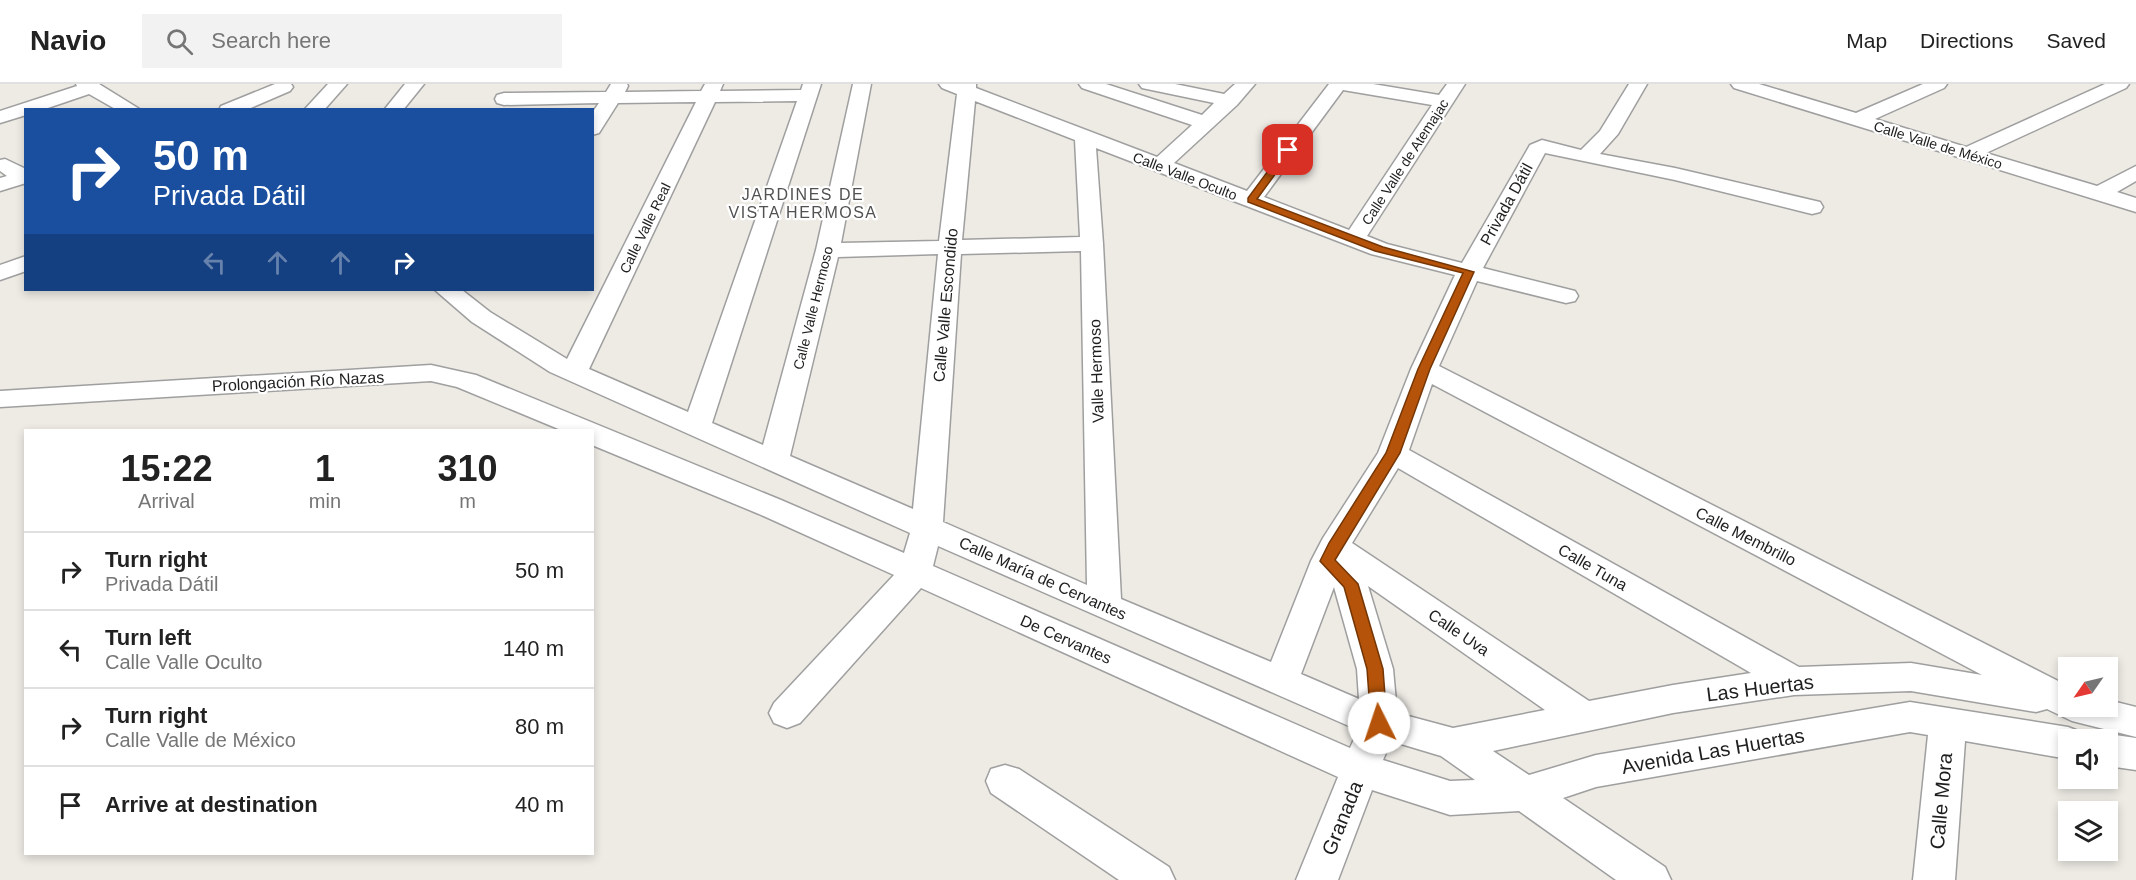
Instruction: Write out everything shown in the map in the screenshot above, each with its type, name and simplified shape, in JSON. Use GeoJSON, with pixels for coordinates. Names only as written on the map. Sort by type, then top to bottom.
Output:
{"type":"FeatureCollection","features":[{"type":"Feature","properties":{"kind":"street"},"geometry":{"type":"LineString","coordinates":[[315,108],[338,84]]}},
{"type":"Feature","properties":{"kind":"street"},"geometry":{"type":"LineString","coordinates":[[395,108],[415,84]]}},
{"type":"Feature","properties":{"kind":"street","name":"Calle Valle Hermoso"},"geometry":{"type":"LineString","coordinates":[[774,460],[828,250],[862,84]]}},
{"type":"Feature","properties":{"kind":"street"},"geometry":{"type":"LineString","coordinates":[[1088,84],[1206,123]]}},
{"type":"Feature","properties":{"kind":"street"},"geometry":{"type":"LineString","coordinates":[[1148,84],[1230,101]]}},
{"type":"Feature","properties":{"kind":"street"},"geometry":{"type":"LineString","coordinates":[[1159,166],[1246,84]]}},
{"type":"Feature","properties":{"kind":"street"},"geometry":{"type":"LineString","coordinates":[[1251,200],[1339,84],[1445,102]]}},
{"type":"Feature","properties":{"kind":"street","name":"Calle Valle de Atemajac"},"geometry":{"type":"LineString","coordinates":[[1354,239],[1456,84]]}},
{"type":"Feature","properties":{"kind":"street"},"geometry":{"type":"LineString","coordinates":[[1585,157],[1608,134],[1638,84]]}},
{"type":"Feature","properties":{"kind":"street"},"geometry":{"type":"LineString","coordinates":[[1856,120],[1938,84]]}},
{"type":"Feature","properties":{"kind":"street"},"geometry":{"type":"LineString","coordinates":[[1967,154],[2120,84]]}},
{"type":"Feature","properties":{"kind":"street","name":"Calle Valle de México"},"geometry":{"type":"LineString","coordinates":[[1750,85],[1856,120],[2136,205]]}},
{"type":"Feature","properties":{"kind":"street"},"geometry":{"type":"LineString","coordinates":[[26,108],[88,86],[128,108]]}},
{"type":"Feature","properties":{"kind":"street","name":"Calle Valle Oculto"},"geometry":{"type":"LineString","coordinates":[[960,86],[1159,166],[1379,249],[1566,296]]}},
{"type":"Feature","properties":{"kind":"street","name":"Calle Valle Escondido"},"geometry":{"type":"LineString","coordinates":[[915,573],[927,527],[950,247],[960,86]]}},
{"type":"Feature","properties":{"kind":"street"},"geometry":{"type":"LineString","coordinates":[[233,108],[285,87]]}},
{"type":"Feature","properties":{"kind":"street"},"geometry":{"type":"LineString","coordinates":[[505,98],[617,91],[810,89],[697,426]]}},
{"type":"Feature","properties":{"kind":"street","name":"Calle Valle Real"},"geometry":{"type":"LineString","coordinates":[[566,369],[712,90]]}},
{"type":"Feature","properties":{"kind":"street"},"geometry":{"type":"LineString","coordinates":[[594,126],[617,91]]}},
{"type":"Feature","properties":{"kind":"street"},"geometry":{"type":"LineString","coordinates":[[0,117],[24,109]]}},
{"type":"Feature","properties":{"kind":"street","name":"Valle Hermoso"},"geometry":{"type":"LineString","coordinates":[[1085,137],[1092,244],[1104,606]]}},
{"type":"Feature","properties":{"kind":"street","name":"Privada Dátil"},"geometry":{"type":"LineString","coordinates":[[1281,680],[1330,554],[1393,453],[1424,369],[1469,272],[1537,149],[1542,146],[1585,157]]}},
{"type":"Feature","properties":{"kind":"street"},"geometry":{"type":"LineString","coordinates":[[1585,157],[1675,174],[1812,207]]}},
{"type":"Feature","properties":{"kind":"street"},"geometry":{"type":"LineString","coordinates":[[2,172],[24,159]]}},
{"type":"Feature","properties":{"kind":"street"},"geometry":{"type":"LineString","coordinates":[[2099,194],[2136,172]]}},
{"type":"Feature","properties":{"kind":"street"},"geometry":{"type":"LineString","coordinates":[[828,250],[1092,244]]}},
{"type":"Feature","properties":{"kind":"street"},"geometry":{"type":"LineString","coordinates":[[0,273],[24,264]]}},
{"type":"Feature","properties":{"kind":"street","name":"Calle María de Cervantes"},"geometry":{"type":"LineString","coordinates":[[448,291],[473,311],[566,369],[1104,606],[1379,723],[1453,744],[1650,880]]}},
{"type":"Feature","properties":{"kind":"street"},"geometry":{"type":"LineString","coordinates":[[473,311],[486,291]]}},
{"type":"Feature","properties":{"kind":"street","name":"Calle Membrillo"},"geometry":{"type":"LineString","coordinates":[[1424,369],[2058,705]]}},
{"type":"Feature","properties":{"kind":"street","name":"Prolongación Río Nazas"},"geometry":{"type":"LineString","coordinates":[[0,399],[431,373],[466,381],[583,429]]}},
{"type":"Feature","properties":{"kind":"street","name":"De Cervantes"},"geometry":{"type":"LineString","coordinates":[[594,435],[770,507],[1362,770]]}},
{"type":"Feature","properties":{"kind":"street","name":"Calle Tuna"},"geometry":{"type":"LineString","coordinates":[[1393,453],[1794,681]]}},
{"type":"Feature","properties":{"kind":"street"},"geometry":{"type":"LineString","coordinates":[[1330,554],[1351,584],[1375,669],[1379,723]]}},
{"type":"Feature","properties":{"kind":"street","name":"Calle Uva"},"geometry":{"type":"LineString","coordinates":[[1330,554],[1583,717]]}},
{"type":"Feature","properties":{"kind":"street"},"geometry":{"type":"LineString","coordinates":[[787,713],[915,573]]}},
{"type":"Feature","properties":{"kind":"street","name":"Las Huertas"},"geometry":{"type":"LineString","coordinates":[[1453,744],[1673,699],[1794,681],[1911,677],[2003,691],[2058,708]]}},
{"type":"Feature","properties":{"kind":"street","name":"Avenida Las Huertas"},"geometry":{"type":"LineString","coordinates":[[1362,770],[1450,798],[1523,794],[1596,771],[1910,717],[1948,723],[2058,713]]}},
{"type":"Feature","properties":{"kind":"street","name":"Las Huertas"},"geometry":{"type":"LineString","coordinates":[[2101,717],[2136,723]]}},
{"type":"Feature","properties":{"kind":"street","name":"Granada"},"geometry":{"type":"LineString","coordinates":[[1317,880],[1379,723]]}},
{"type":"Feature","properties":{"kind":"street","name":"Calle Mora"},"geometry":{"type":"LineString","coordinates":[[1934,880],[1948,723]]}},
{"type":"Feature","properties":{"kind":"street"},"geometry":{"type":"LineString","coordinates":[[2118,751],[2136,754]]}},
{"type":"Feature","properties":{"kind":"street"},"geometry":{"type":"LineString","coordinates":[[1005,781],[1154,880]]}},
{"type":"Feature","properties":{"kind":"district","name":"JARDINES DE VISTA HERMOSA"},"geometry":{"type":"Point","coordinates":[803,203]}},
{"type":"Feature","properties":{"kind":"route"},"geometry":{"type":"LineString","coordinates":[[1288,150],[1251,200],[1379,249],[1469,272],[1424,369],[1393,453],[1334,546],[1327,561],[1351,584],[1375,669],[1379,723]]}}]}
